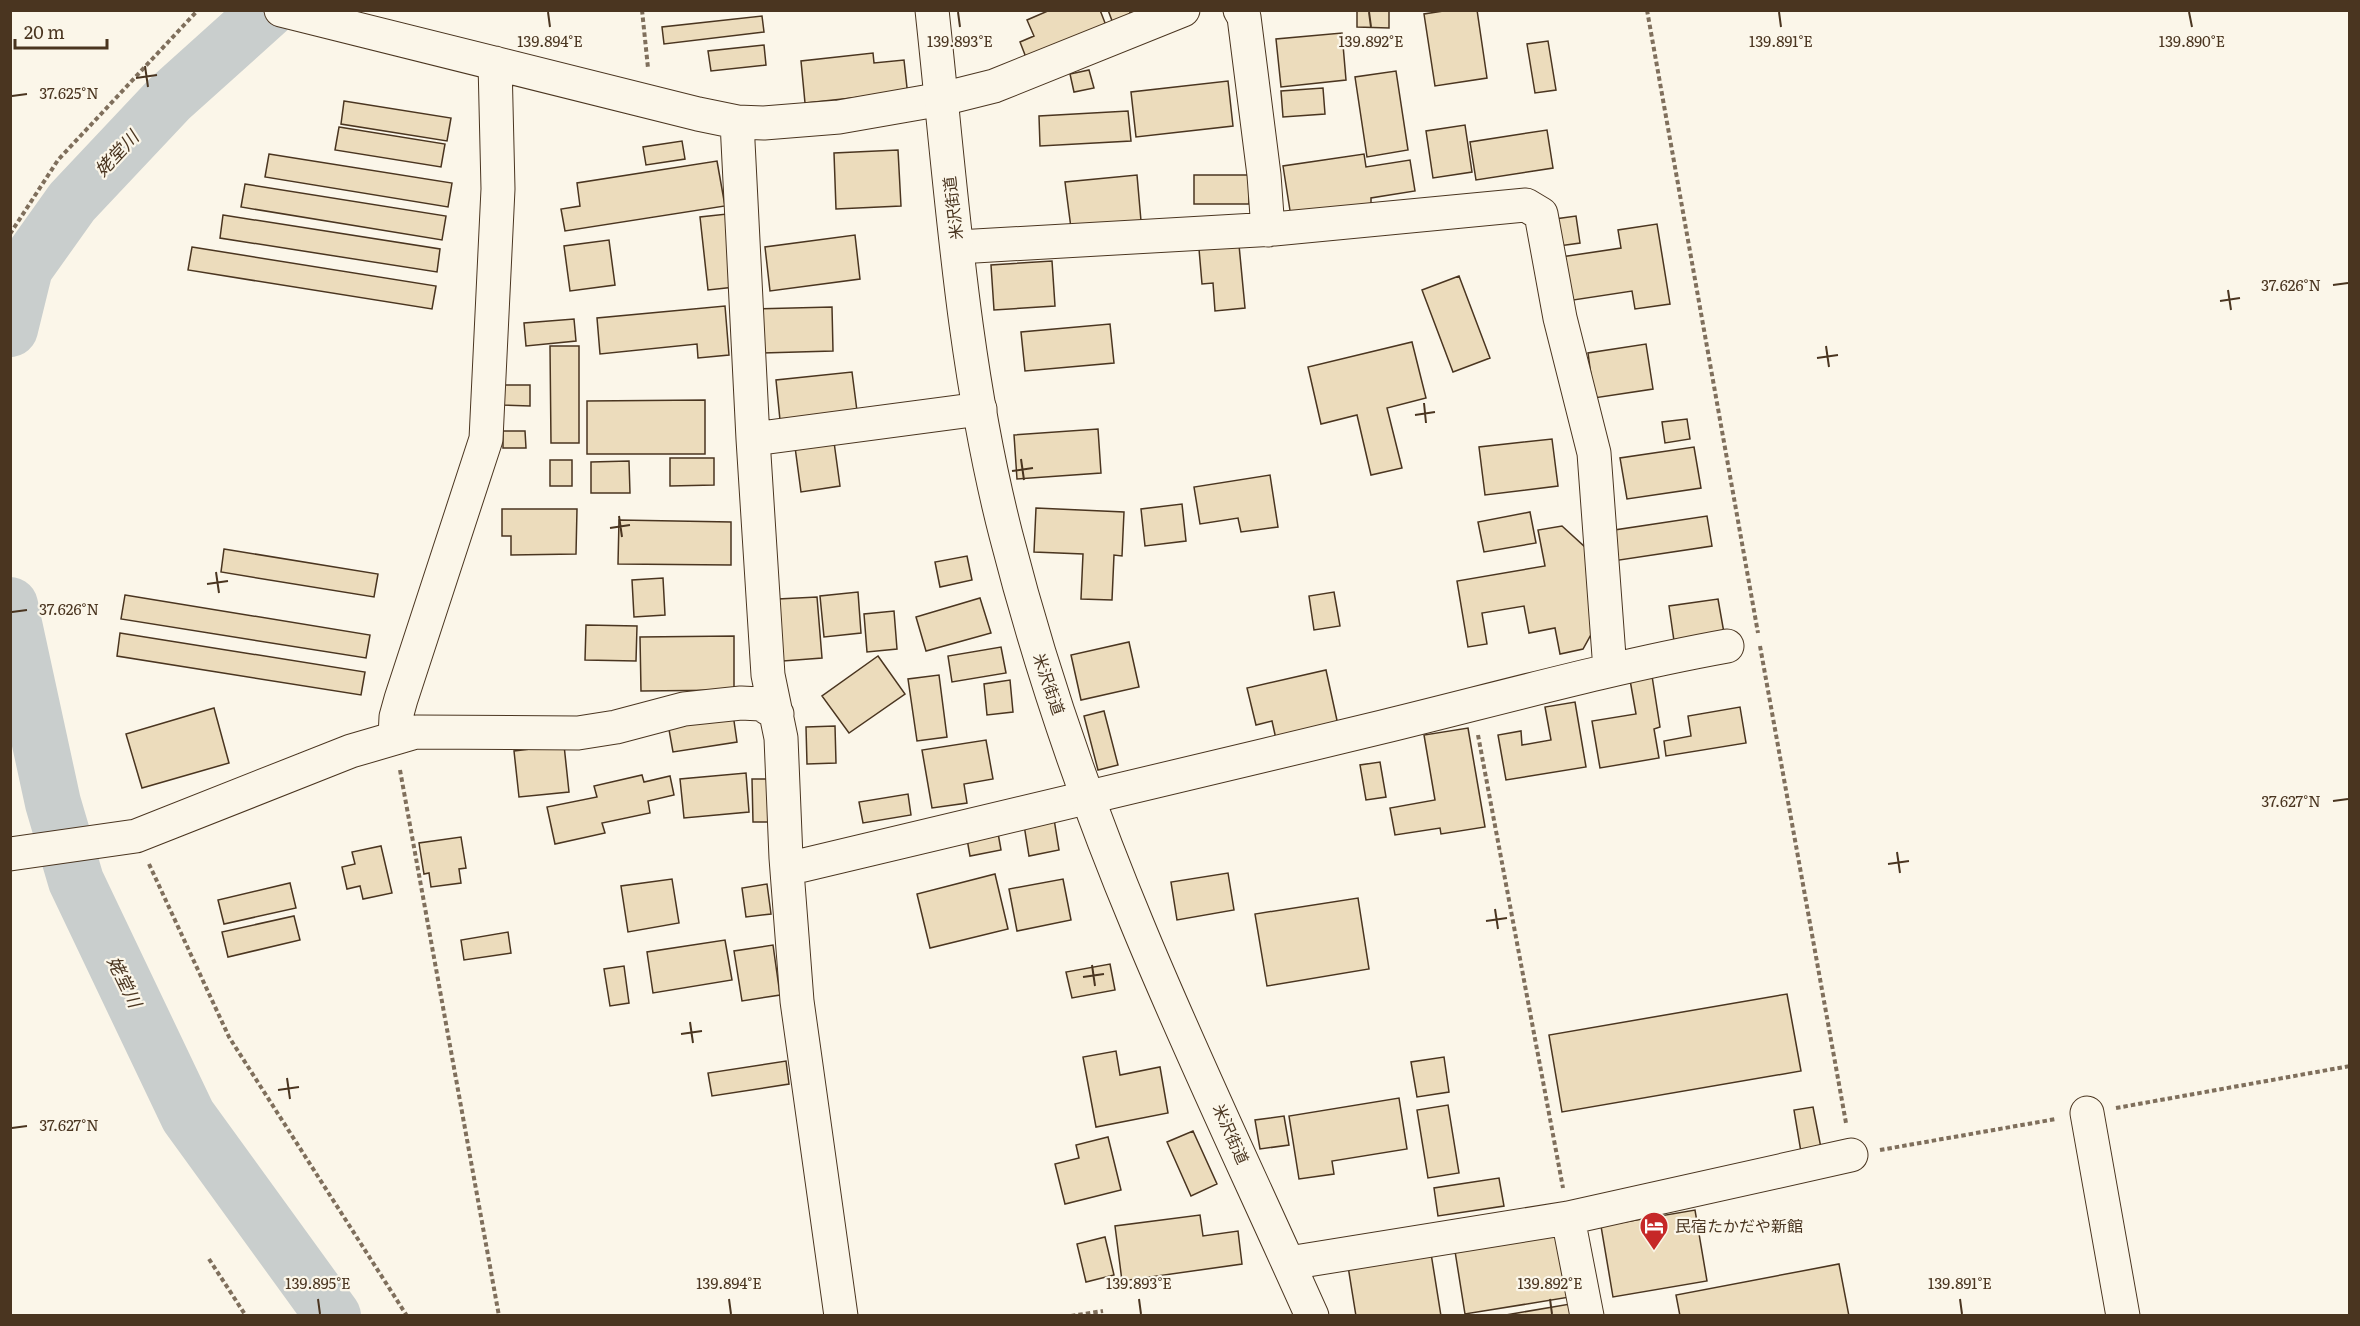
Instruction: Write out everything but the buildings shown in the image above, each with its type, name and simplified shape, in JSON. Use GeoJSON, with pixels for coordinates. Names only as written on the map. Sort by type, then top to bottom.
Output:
{"type":"FeatureCollection","features":[{"type":"Feature","properties":{"kind":"main road"},"geometry":{"type":"LineString","coordinates":[[281,10],[737,122],[764,123],[839,117],[942,99],[994,86],[1183,10]]}},
{"type":"Feature","properties":{"kind":"main road","name":"米沢街道"},"geometry":{"type":"LineString","coordinates":[[932,10],[958,247],[980,409],[1005,531],[1041,663],[1138,926],[1312,1316]]}},
{"type":"Feature","properties":{"kind":"main road"},"geometry":{"type":"LineString","coordinates":[[1240,10],[1244,17],[1256,104],[1268,230]]}},
{"type":"Feature","properties":{"kind":"main road"},"geometry":{"type":"LineString","coordinates":[[395,737],[396,717],[401,699],[486,439],[498,189],[495,63]]}},
{"type":"Feature","properties":{"kind":"main road"},"geometry":{"type":"LineString","coordinates":[[737,122],[768,675],[781,738],[787,869],[797,1001],[841,1316]]}},
{"type":"Feature","properties":{"kind":"main road"},"geometry":{"type":"LineString","coordinates":[[958,247],[1268,230],[1526,205],[1541,214],[1560,318],[1594,453],[1610,670]]}},
{"type":"Feature","properties":{"kind":"main road"},"geometry":{"type":"LineString","coordinates":[[753,439],[980,409]]}},
{"type":"Feature","properties":{"kind":"main road"},"geometry":{"type":"LineString","coordinates":[[787,869],[1089,798],[1610,670],[1727,646]]}},
{"type":"Feature","properties":{"kind":"main road"},"geometry":{"type":"LineString","coordinates":[[10,854],[127,837],[351,751],[416,732],[578,733],[616,727],[684,709],[741,703],[761,704],[777,714]]}},
{"type":"Feature","properties":{"kind":"main road"},"geometry":{"type":"LineString","coordinates":[[2087,1113],[2123,1316]]}},
{"type":"Feature","properties":{"kind":"main road"},"geometry":{"type":"LineString","coordinates":[[1289,1263],[1568,1218],[1851,1155]]}},
{"type":"Feature","properties":{"kind":"main road"},"geometry":{"type":"LineString","coordinates":[[1568,1218],[1587,1316]]}},
{"type":"Feature","properties":{"kind":"path"},"geometry":{"type":"LineString","coordinates":[[10,234],[58,160],[198,10]]}},
{"type":"Feature","properties":{"kind":"path"},"geometry":{"type":"LineString","coordinates":[[642,10],[651,101]]}},
{"type":"Feature","properties":{"kind":"path"},"geometry":{"type":"LineString","coordinates":[[1647,10],[1851,1155]]}},
{"type":"Feature","properties":{"kind":"path"},"geometry":{"type":"LineString","coordinates":[[1473,705],[1568,1218]]}},
{"type":"Feature","properties":{"kind":"path"},"geometry":{"type":"LineString","coordinates":[[395,737],[498,1316]]}},
{"type":"Feature","properties":{"kind":"path"},"geometry":{"type":"LineString","coordinates":[[127,837],[229,1037],[407,1316]]}},
{"type":"Feature","properties":{"kind":"path"},"geometry":{"type":"LineString","coordinates":[[209,1259],[246,1316]]}},
{"type":"Feature","properties":{"kind":"path"},"geometry":{"type":"LineString","coordinates":[[1071,1316],[1103,1311]]}},
{"type":"Feature","properties":{"kind":"waterway","name":"姥堂川"},"geometry":{"type":"LineString","coordinates":[[10,329],[25,268],[72,202],[169,99],[268,10]]}},
{"type":"Feature","properties":{"kind":"waterway","name":"姥堂川"},"geometry":{"type":"LineString","coordinates":[[10,605],[53,803],[76,881],[188,1116],[333,1316]]}},
{"type":"Feature","properties":{"kind":"place","name":"民宿たかだや新館"},"geometry":{"type":"Point","coordinates":[1654,1252]}}]}
